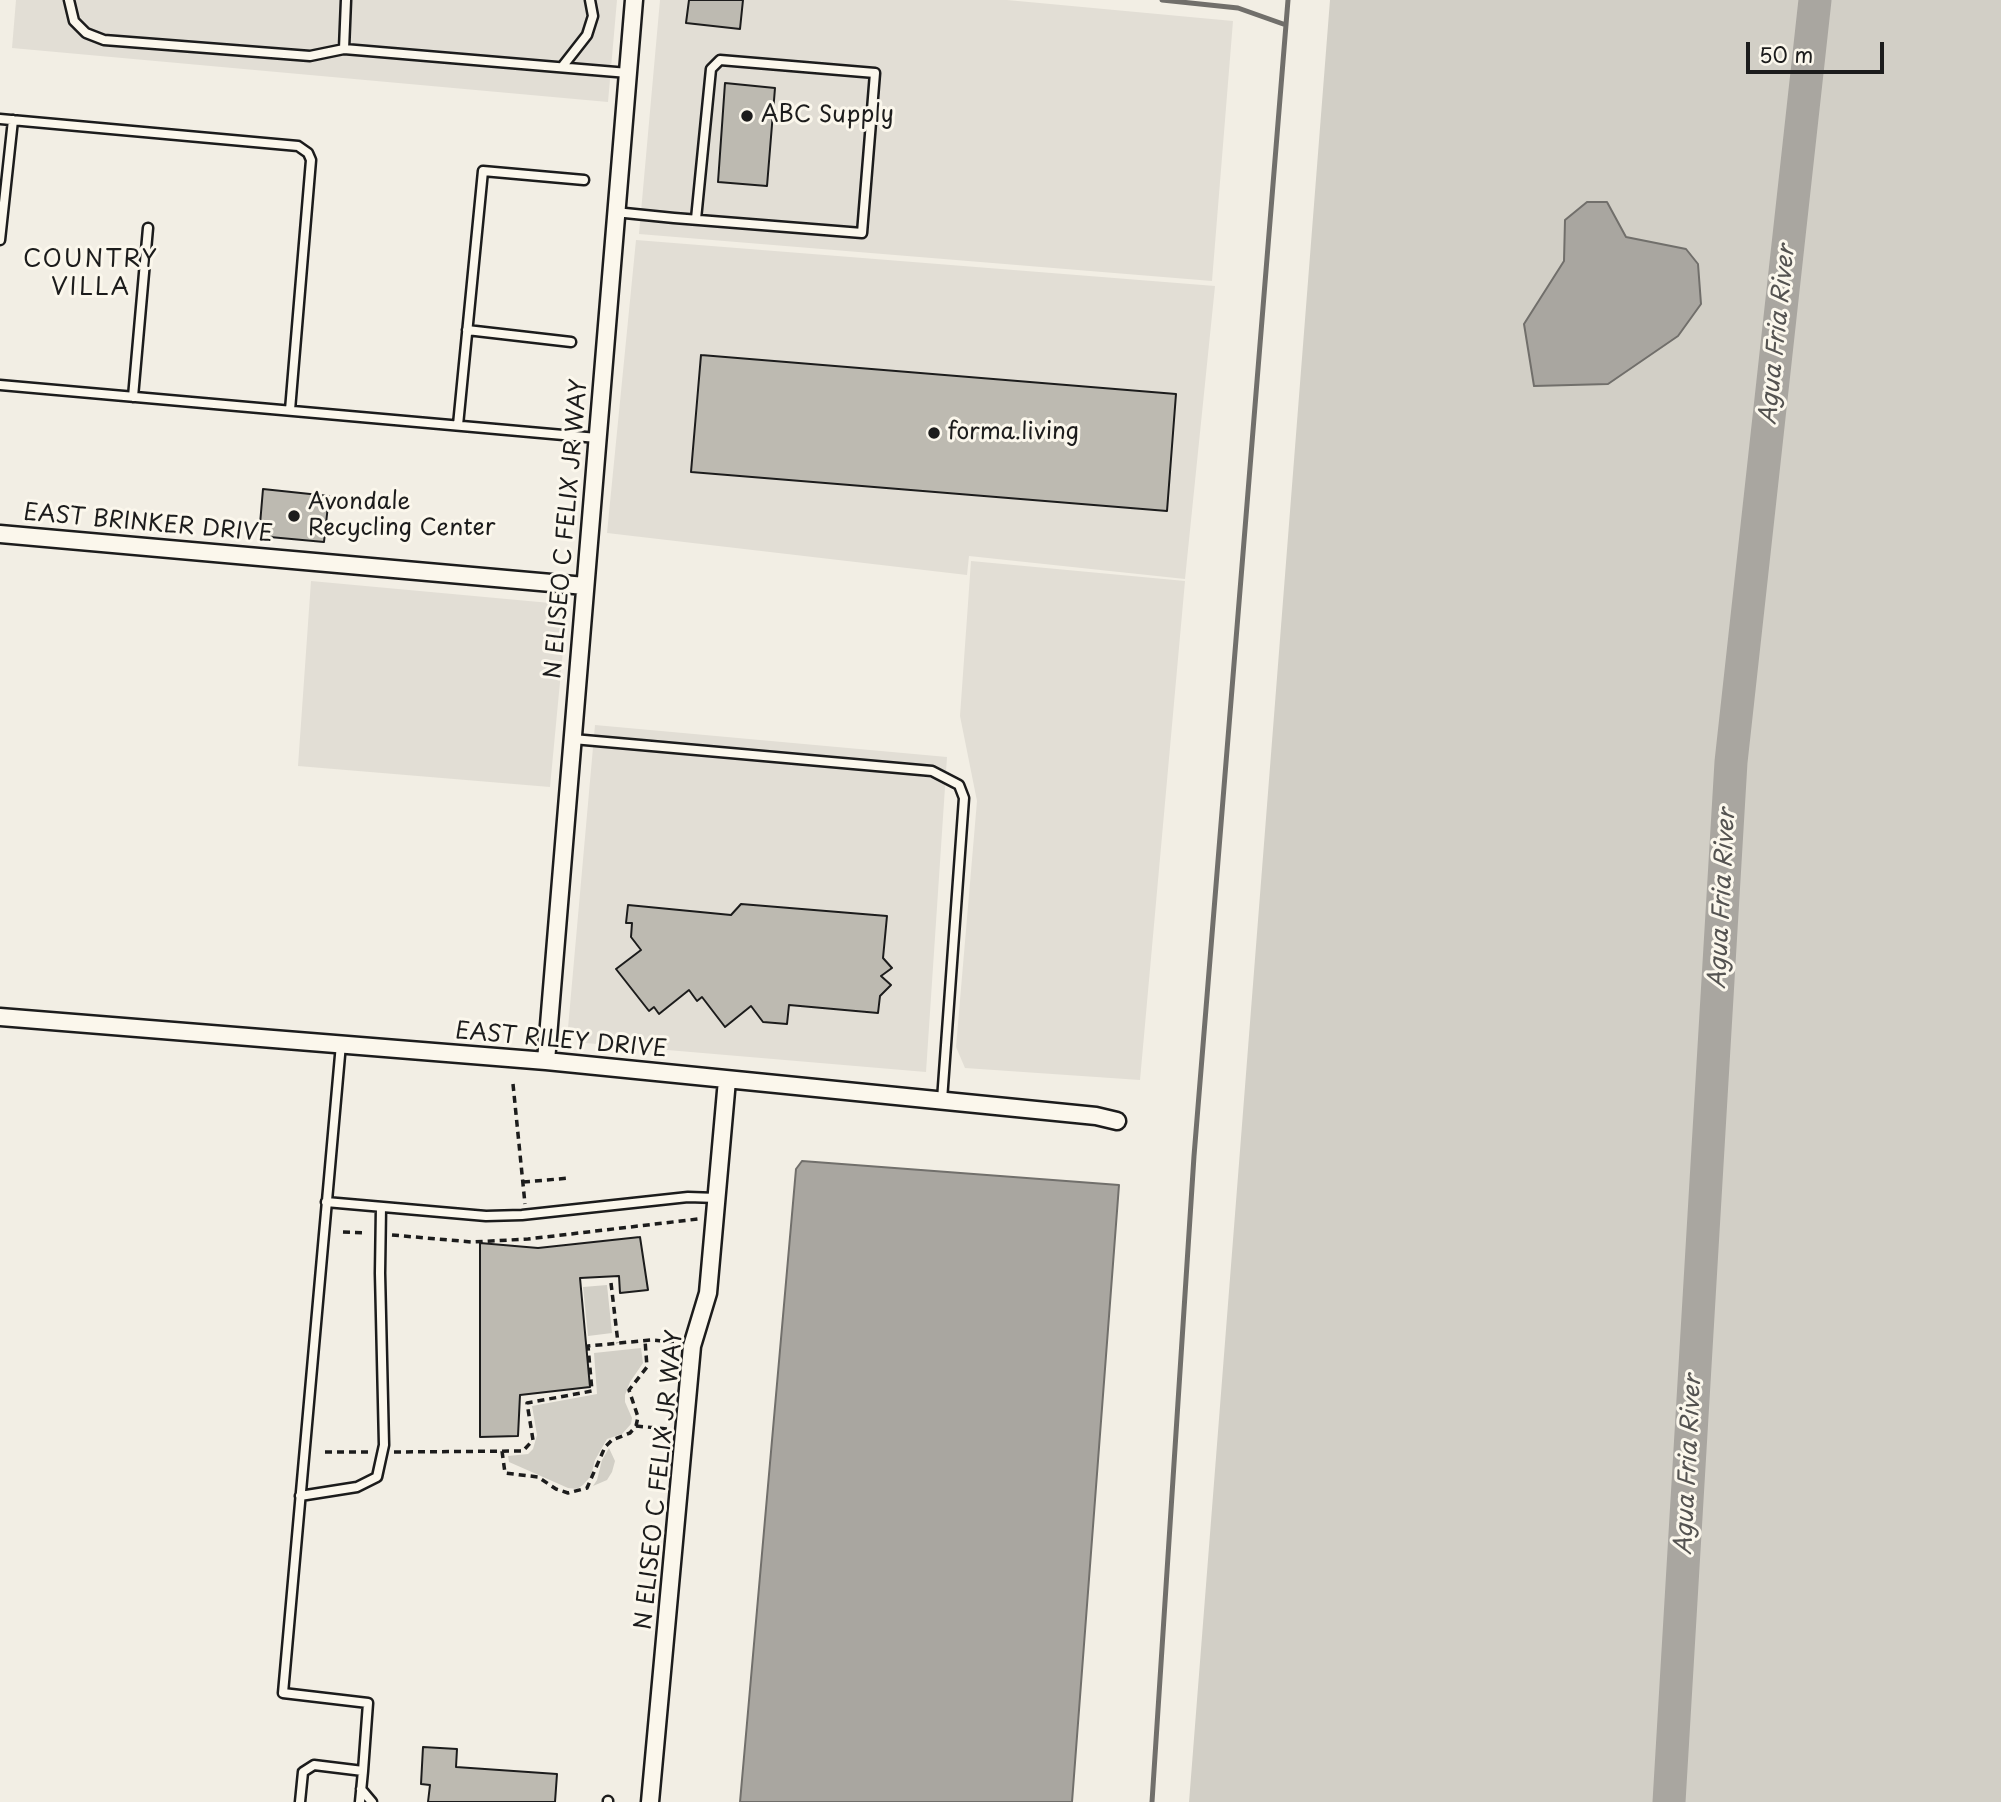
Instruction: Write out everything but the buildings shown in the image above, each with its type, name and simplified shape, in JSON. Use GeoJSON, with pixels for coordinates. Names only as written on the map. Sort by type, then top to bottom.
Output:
{"type":"FeatureCollection","features":[{"type":"Feature","properties":{"kind":"street","name":"N ELISEO C FELIX JR WAY"},"geometry":{"type":"LineString","coordinates":[[546,1062],[634,0]]}},
{"type":"Feature","properties":{"kind":"street","name":"EAST BRINKER DRIVE"},"geometry":{"type":"LineString","coordinates":[[0,534],[584,586]]}},
{"type":"Feature","properties":{"kind":"street","name":"EAST RILEY DRIVE"},"geometry":{"type":"LineString","coordinates":[[0,1017],[546,1062],[942,1100],[1096,1116],[1117,1121]]}},
{"type":"Feature","properties":{"kind":"street","name":"N ELISEO C FELIX JR WAY"},"geometry":{"type":"LineString","coordinates":[[650,1802],[692,1346],[708,1293],[727,1080]]}},
{"type":"Feature","properties":{"kind":"lane"},"geometry":{"type":"LineString","coordinates":[[69,0],[74,21],[86,33],[104,40],[310,56],[344,49],[628,73]]}},
{"type":"Feature","properties":{"kind":"lane"},"geometry":{"type":"LineString","coordinates":[[344,49],[346,0]]}},
{"type":"Feature","properties":{"kind":"lane"},"geometry":{"type":"LineString","coordinates":[[562,67],[587,35],[593,16],[590,0]]}},
{"type":"Feature","properties":{"kind":"lane"},"geometry":{"type":"LineString","coordinates":[[615,212],[696,219],[862,233],[875,73],[720,60],[711,69],[696,219]]}},
{"type":"Feature","properties":{"kind":"lane"},"geometry":{"type":"LineString","coordinates":[[0,119],[298,146],[308,153],[312,160],[290,410]]}},
{"type":"Feature","properties":{"kind":"lane"},"geometry":{"type":"LineString","coordinates":[[0,240],[2,199],[13,120]]}},
{"type":"Feature","properties":{"kind":"lane"},"geometry":{"type":"LineString","coordinates":[[458,425],[483,171],[584,180]]}},
{"type":"Feature","properties":{"kind":"lane"},"geometry":{"type":"LineString","coordinates":[[133,397],[148,228]]}},
{"type":"Feature","properties":{"kind":"lane"},"geometry":{"type":"LineString","coordinates":[[467,330],[571,342]]}},
{"type":"Feature","properties":{"kind":"lane"},"geometry":{"type":"LineString","coordinates":[[0,385],[597,438]]}},
{"type":"Feature","properties":{"kind":"lane"},"geometry":{"type":"LineString","coordinates":[[573,739],[932,771],[959,785],[964,798],[942,1100]]}},
{"type":"Feature","properties":{"kind":"lane"},"geometry":{"type":"LineString","coordinates":[[341,1044],[283,1693],[368,1703],[360,1802]]}},
{"type":"Feature","properties":{"kind":"lane"},"geometry":{"type":"LineString","coordinates":[[327,1202],[486,1216],[688,1198],[718,1198]]}},
{"type":"Feature","properties":{"kind":"lane"},"geometry":{"type":"LineString","coordinates":[[300,1496],[357,1487],[377,1477],[382,1452],[382,1207]]}},
{"type":"Feature","properties":{"kind":"lane"},"geometry":{"type":"LineString","coordinates":[[300,1802],[303,1772],[314,1765],[363,1771]]}},
{"type":"Feature","properties":{"kind":"lane"},"geometry":{"type":"LineString","coordinates":[[361,1789],[372,1802]]}},
{"type":"Feature","properties":{"kind":"path"},"geometry":{"type":"LineString","coordinates":[[513,1084],[526,1214]]}},
{"type":"Feature","properties":{"kind":"path"},"geometry":{"type":"LineString","coordinates":[[523,1182],[570,1178]]}},
{"type":"Feature","properties":{"kind":"path"},"geometry":{"type":"LineString","coordinates":[[343,1231],[472,1242],[528,1239],[700,1219]]}},
{"type":"Feature","properties":{"kind":"path"},"geometry":{"type":"LineString","coordinates":[[611,1283],[618,1343]]}},
{"type":"Feature","properties":{"kind":"path"},"geometry":{"type":"LineString","coordinates":[[502,1451],[505,1473],[538,1478],[568,1493],[579,1492],[589,1486],[599,1456],[605,1447],[612,1440],[630,1433],[636,1426],[638,1417],[629,1390],[647,1367],[645,1340]]}},
{"type":"Feature","properties":{"kind":"path"},"geometry":{"type":"LineString","coordinates":[[325,1452],[523,1451],[533,1440],[527,1403],[592,1391],[588,1346],[645,1340],[677,1342]]}},
{"type":"Feature","properties":{"kind":"path"},"geometry":{"type":"LineString","coordinates":[[636,1426],[668,1429]]}},
{"type":"Feature","properties":{"kind":"shaded area"},"geometry":{"type":"Polygon","coordinates":[[[16,0],[617,0],[608,102],[12,48],[16,0]]]}},
{"type":"Feature","properties":{"kind":"shaded area"},"geometry":{"type":"Polygon","coordinates":[[[660,0],[1007,0],[1233,21],[1212,281],[639,234],[660,0]]]}},
{"type":"Feature","properties":{"kind":"shaded area"},"geometry":{"type":"Polygon","coordinates":[[[1330,0],[2001,0],[2001,1802],[1189,1802],[1330,0]]]}},
{"type":"Feature","properties":{"kind":"shaded area"},"geometry":{"type":"Polygon","coordinates":[[[1587,202],[1607,202],[1626,237],[1686,249],[1698,264],[1701,304],[1678,336],[1608,384],[1534,386],[1524,324],[1564,261],[1565,220],[1587,202]]]}},
{"type":"Feature","properties":{"kind":"shaded area"},"geometry":{"type":"Polygon","coordinates":[[[636,240],[1215,286],[1185,579],[969,556],[967,575],[607,533],[636,240]]]}},
{"type":"Feature","properties":{"kind":"shaded area"},"geometry":{"type":"Polygon","coordinates":[[[971,561],[1185,581],[1140,1080],[965,1068],[956,1047],[977,801],[960,716],[971,561]]]}},
{"type":"Feature","properties":{"kind":"shaded area"},"geometry":{"type":"Polygon","coordinates":[[[311,581],[561,604],[566,619],[550,787],[298,766],[311,581]]]}},
{"type":"Feature","properties":{"kind":"shaded area"},"geometry":{"type":"Polygon","coordinates":[[[595,725],[947,757],[926,1072],[585,1043],[568,1028],[595,725]]]}},
{"type":"Feature","properties":{"kind":"shaded area"},"geometry":{"type":"Polygon","coordinates":[[[802,1161],[1119,1185],[1072,1802],[740,1802],[796,1169],[802,1161]]]}},
{"type":"Feature","properties":{"kind":"shaded area"},"geometry":{"type":"Polygon","coordinates":[[[607,1285],[612,1333],[588,1336],[583,1287],[607,1285]]]}},
{"type":"Feature","properties":{"kind":"shaded area"},"geometry":{"type":"Polygon","coordinates":[[[641,1348],[643,1363],[625,1395],[632,1418],[631,1424],[622,1434],[607,1439],[595,1460],[591,1476],[583,1485],[577,1489],[568,1488],[509,1462],[508,1456],[528,1454],[533,1449],[537,1435],[532,1406],[597,1394],[594,1353],[641,1348]]]}},
{"type":"Feature","properties":{"kind":"shaded area"},"geometry":{"type":"Polygon","coordinates":[[[609,1448],[615,1461],[612,1472],[607,1480],[593,1486],[602,1460],[609,1448]]]}},
{"type":"Feature","properties":{"kind":"waterway"},"geometry":{"type":"LineString","coordinates":[[1162,0],[1238,8],[1286,25]]}},
{"type":"Feature","properties":{"kind":"waterway"},"geometry":{"type":"LineString","coordinates":[[1152,1802],[1194,1156],[1288,0]]}},
{"type":"Feature","properties":{"kind":"waterway","name":"Agua Fria River"},"geometry":{"type":"LineString","coordinates":[[1669,1802],[1731,762],[1815,0]]}},
{"type":"Feature","properties":{"kind":"place","name":"ABC Supply"},"geometry":{"type":"Point","coordinates":[747,116]}},
{"type":"Feature","properties":{"kind":"place","name":"forma.living"},"geometry":{"type":"Point","coordinates":[934,433]}},
{"type":"Feature","properties":{"kind":"place","name":"Avondale Recycling Center"},"geometry":{"type":"Point","coordinates":[294,516]}},
{"type":"Feature","properties":{"kind":"district","name":"COUNTRY VILLA"},"geometry":{"type":"Point","coordinates":[91,274]}}]}
